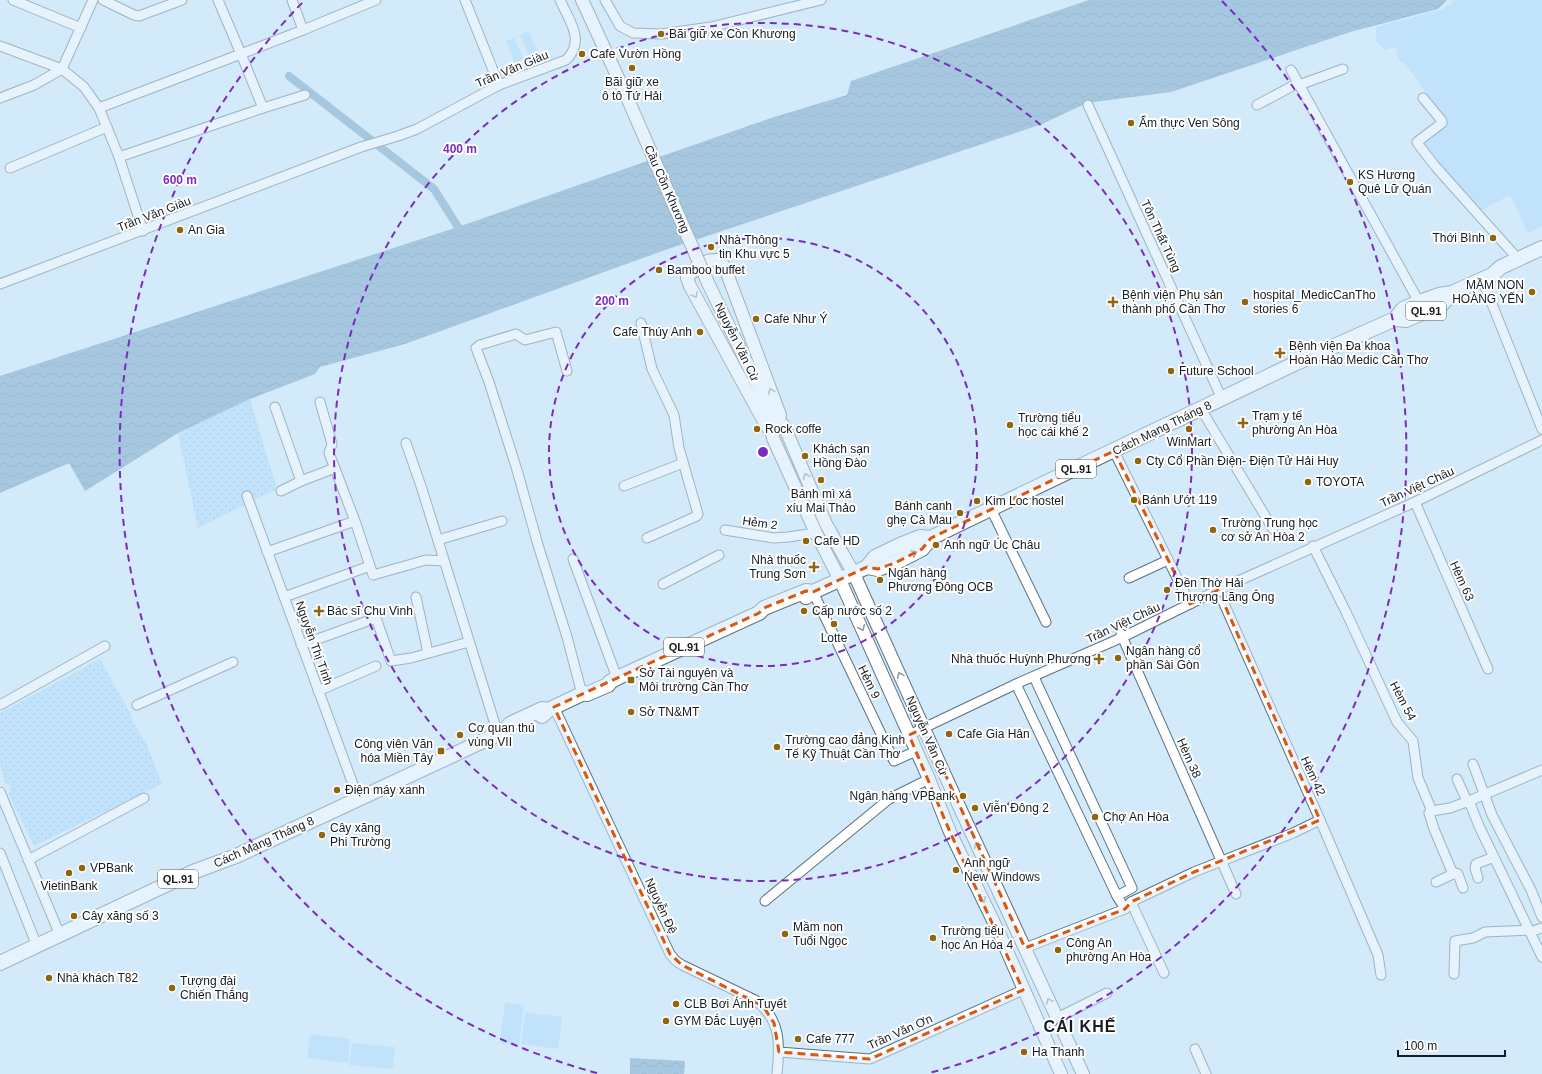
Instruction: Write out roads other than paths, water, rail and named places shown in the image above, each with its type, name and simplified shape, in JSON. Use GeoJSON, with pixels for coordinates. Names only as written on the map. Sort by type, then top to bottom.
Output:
{"type":"FeatureCollection","features":[{"type":"Feature","properties":{"kind":"highway","name":"Cách Mạng Tháng 8"},"geometry":{"type":"LineString","coordinates":[[0,963],[193,872],[236,856],[502,732],[512,731],[545,715],[551,708],[608,685],[613,680],[759,613],[767,614],[808,597],[813,592],[867,567],[878,569],[894,563],[922,549],[931,538],[1222,399],[1395,319],[1403,310],[1419,302],[1439,295],[1452,293],[1487,277],[1501,267],[1542,248]]}},
{"type":"Feature","properties":{"kind":"highway","name":"Cách Mạng Tháng 8"},"geometry":{"type":"LineString","coordinates":[[1487,277],[1504,275],[1542,258]]}},
{"type":"Feature","properties":{"kind":"highway","name":"Cách Mạng Tháng 8"},"geometry":{"type":"LineString","coordinates":[[1395,319],[1406,320],[1442,304],[1452,293]]}},
{"type":"Feature","properties":{"kind":"main road","name":"Cầu Cồn Khương"},"geometry":{"type":"LineString","coordinates":[[582,0],[626,95],[708,283]]}},
{"type":"Feature","properties":{"kind":"main road"},"geometry":{"type":"LineString","coordinates":[[773,438],[687,278],[697,266],[708,259],[720,260],[725,268],[785,428]]}},
{"type":"Feature","properties":{"kind":"main road","name":"Nguyễn Văn Cừ"},"geometry":{"type":"LineString","coordinates":[[708,283],[766,402],[785,428],[826,524],[854,574],[1084,1074]]}},
{"type":"Feature","properties":{"kind":"main road","name":"Nguyễn Văn Cừ"},"geometry":{"type":"LineString","coordinates":[[766,402],[773,438],[816,533],[840,580],[929,779],[950,832],[1000,935],[1060,1074]]}},
{"type":"Feature","properties":{"kind":"street"},"geometry":{"type":"LineString","coordinates":[[13,0],[81,28]]}},
{"type":"Feature","properties":{"kind":"street"},"geometry":{"type":"LineString","coordinates":[[0,98],[34,85],[62,69],[93,0]]}},
{"type":"Feature","properties":{"kind":"street"},"geometry":{"type":"LineString","coordinates":[[104,0],[139,16],[182,0]]}},
{"type":"Feature","properties":{"kind":"street"},"geometry":{"type":"LineString","coordinates":[[218,0],[263,108]]}},
{"type":"Feature","properties":{"kind":"street"},"geometry":{"type":"LineString","coordinates":[[292,0],[303,30]]}},
{"type":"Feature","properties":{"kind":"street"},"geometry":{"type":"LineString","coordinates":[[99,108],[303,30],[376,0]]}},
{"type":"Feature","properties":{"kind":"street"},"geometry":{"type":"LineString","coordinates":[[465,0],[499,85]]}},
{"type":"Feature","properties":{"kind":"street","name":"Trần Văn Giàu"},"geometry":{"type":"LineString","coordinates":[[0,284],[361,147],[417,128],[499,85],[566,60],[572,54],[575,47],[575,32],[560,0]]}},
{"type":"Feature","properties":{"kind":"street"},"geometry":{"type":"LineString","coordinates":[[605,0],[620,26],[633,33],[660,34],[711,26],[821,0]]}},
{"type":"Feature","properties":{"kind":"street"},"geometry":{"type":"LineString","coordinates":[[0,46],[62,69],[84,87],[99,108],[107,127],[119,157],[143,231]]}},
{"type":"Feature","properties":{"kind":"street"},"geometry":{"type":"LineString","coordinates":[[1257,105],[1298,84],[1344,69]]}},
{"type":"Feature","properties":{"kind":"street"},"geometry":{"type":"LineString","coordinates":[[1291,70],[1419,302]]}},
{"type":"Feature","properties":{"kind":"street"},"geometry":{"type":"LineString","coordinates":[[119,157],[305,95]]}},
{"type":"Feature","properties":{"kind":"street"},"geometry":{"type":"LineString","coordinates":[[1423,98],[1442,121],[1442,123],[1417,142],[1418,144],[1435,166],[1518,259]]}},
{"type":"Feature","properties":{"kind":"street","name":"Tôn Thất Tùng"},"geometry":{"type":"LineString","coordinates":[[1088,105],[1222,399]]}},
{"type":"Feature","properties":{"kind":"street"},"geometry":{"type":"LineString","coordinates":[[10,168],[107,127]]}},
{"type":"Feature","properties":{"kind":"street"},"geometry":{"type":"LineString","coordinates":[[1487,277],[1542,429]]}},
{"type":"Feature","properties":{"kind":"street"},"geometry":{"type":"LineString","coordinates":[[642,323],[652,369],[674,415],[678,441],[697,510],[697,516],[647,538]]}},
{"type":"Feature","properties":{"kind":"street"},"geometry":{"type":"LineString","coordinates":[[567,371],[556,332],[525,340],[516,334],[480,345],[476,348],[490,382],[583,694]]}},
{"type":"Feature","properties":{"kind":"street"},"geometry":{"type":"LineString","coordinates":[[320,402],[332,444],[329,451],[373,575],[426,560],[444,561]]}},
{"type":"Feature","properties":{"kind":"street"},"geometry":{"type":"LineString","coordinates":[[275,407],[301,481]]}},
{"type":"Feature","properties":{"kind":"street"},"geometry":{"type":"LineString","coordinates":[[1202,409],[1273,529]]}},
{"type":"Feature","properties":{"kind":"street","name":"Trần Việt Châu"},"geometry":{"type":"LineString","coordinates":[[909,735],[1313,546],[1415,502],[1542,440]]}},
{"type":"Feature","properties":{"kind":"street"},"geometry":{"type":"LineString","coordinates":[[406,443],[438,540],[469,642],[502,732]]}},
{"type":"Feature","properties":{"kind":"street"},"geometry":{"type":"LineString","coordinates":[[1114,451],[1190,604]]}},
{"type":"Feature","properties":{"kind":"street"},"geometry":{"type":"LineString","coordinates":[[624,486],[684,463]]}},
{"type":"Feature","properties":{"kind":"street"},"geometry":{"type":"LineString","coordinates":[[280,491],[335,468]]}},
{"type":"Feature","properties":{"kind":"street","name":"Nguyễn Thị Tính"},"geometry":{"type":"LineString","coordinates":[[247,496],[358,798]]}},
{"type":"Feature","properties":{"kind":"street","name":"Hèm 63"},"geometry":{"type":"LineString","coordinates":[[1415,502],[1488,670]]}},
{"type":"Feature","properties":{"kind":"street"},"geometry":{"type":"LineString","coordinates":[[991,510],[1046,622]]}},
{"type":"Feature","properties":{"kind":"street"},"geometry":{"type":"LineString","coordinates":[[267,552],[355,521]]}},
{"type":"Feature","properties":{"kind":"street"},"geometry":{"type":"LineString","coordinates":[[438,540],[502,521]]}},
{"type":"Feature","properties":{"kind":"street","name":"Hẻm 2"},"geometry":{"type":"LineString","coordinates":[[725,530],[774,538],[816,533]]}},
{"type":"Feature","properties":{"kind":"street","name":"Hèm 54"},"geometry":{"type":"LineString","coordinates":[[1313,546],[1346,612],[1397,722],[1413,741],[1418,778],[1432,811],[1429,813],[1434,829],[1453,874]]}},
{"type":"Feature","properties":{"kind":"street"},"geometry":{"type":"LineString","coordinates":[[663,584],[718,555]]}},
{"type":"Feature","properties":{"kind":"street"},"geometry":{"type":"LineString","coordinates":[[572,559],[613,680]]}},
{"type":"Feature","properties":{"kind":"street"},"geometry":{"type":"LineString","coordinates":[[1129,578],[1168,560]]}},
{"type":"Feature","properties":{"kind":"street"},"geometry":{"type":"LineString","coordinates":[[284,597],[370,566]]}},
{"type":"Feature","properties":{"kind":"street","name":"Hèm 42"},"geometry":{"type":"LineString","coordinates":[[1218,590],[1378,955],[1380,975]]}},
{"type":"Feature","properties":{"kind":"street","name":"Hẻm 9"},"geometry":{"type":"LineString","coordinates":[[813,592],[894,761],[916,751]]}},
{"type":"Feature","properties":{"kind":"street"},"geometry":{"type":"LineString","coordinates":[[416,596],[428,653]]}},
{"type":"Feature","properties":{"kind":"street"},"geometry":{"type":"LineString","coordinates":[[301,645],[376,618],[391,661],[469,642]]}},
{"type":"Feature","properties":{"kind":"street","name":"Hèm 38"},"geometry":{"type":"LineString","coordinates":[[1122,635],[1236,894]]}},
{"type":"Feature","properties":{"kind":"street"},"geometry":{"type":"LineString","coordinates":[[0,705],[105,646]]}},
{"type":"Feature","properties":{"kind":"street"},"geometry":{"type":"LineString","coordinates":[[137,705],[233,662]]}},
{"type":"Feature","properties":{"kind":"street"},"geometry":{"type":"LineString","coordinates":[[318,691],[376,666]]}},
{"type":"Feature","properties":{"kind":"street"},"geometry":{"type":"LineString","coordinates":[[1034,676],[1132,888],[1117,896]]}},
{"type":"Feature","properties":{"kind":"street"},"geometry":{"type":"LineString","coordinates":[[1016,684],[1117,896],[1128,905],[1164,973]]}},
{"type":"Feature","properties":{"kind":"street","name":"Nguyễn Đệ"},"geometry":{"type":"LineString","coordinates":[[551,708],[670,954],[682,965],[755,1000],[763,1006],[774,1023],[778,1034],[779,1052],[777,1074]]}},
{"type":"Feature","properties":{"kind":"street"},"geometry":{"type":"LineString","coordinates":[[1473,764],[1492,815],[1532,890],[1542,917]]}},
{"type":"Feature","properties":{"kind":"street"},"geometry":{"type":"LineString","coordinates":[[1432,811],[1450,808],[1542,770]]}},
{"type":"Feature","properties":{"kind":"street"},"geometry":{"type":"LineString","coordinates":[[765,902],[889,799],[929,779]]}},
{"type":"Feature","properties":{"kind":"street"},"geometry":{"type":"LineString","coordinates":[[1457,779],[1542,957]]}},
{"type":"Feature","properties":{"kind":"street"},"geometry":{"type":"LineString","coordinates":[[0,792],[60,935]]}},
{"type":"Feature","properties":{"kind":"street"},"geometry":{"type":"LineString","coordinates":[[28,860],[144,798]]}},
{"type":"Feature","properties":{"kind":"street"},"geometry":{"type":"LineString","coordinates":[[1025,948],[1128,905],[1194,872],[1293,833],[1320,820]]}},
{"type":"Feature","properties":{"kind":"street"},"geometry":{"type":"LineString","coordinates":[[0,853],[37,946]]}},
{"type":"Feature","properties":{"kind":"street"},"geometry":{"type":"LineString","coordinates":[[1478,878],[1475,868],[1476,864],[1494,857]]}},
{"type":"Feature","properties":{"kind":"street"},"geometry":{"type":"LineString","coordinates":[[1436,882],[1456,872],[1463,888]]}},
{"type":"Feature","properties":{"kind":"street"},"geometry":{"type":"LineString","coordinates":[[1454,974],[1455,941],[1473,938],[1485,932],[1530,931],[1542,928]]}},
{"type":"Feature","properties":{"kind":"street","name":"Trần Văn Ơn"},"geometry":{"type":"LineString","coordinates":[[779,1052],[870,1059],[1023,990]]}},
{"type":"Feature","properties":{"kind":"street"},"geometry":{"type":"LineString","coordinates":[[1057,1018],[1107,993]]}},
{"type":"Feature","properties":{"kind":"street"},"geometry":{"type":"LineString","coordinates":[[1194,1049],[1206,1074]]}},
{"type":"Feature","properties":{"kind":"water"},"geometry":{"type":"Polygon","coordinates":[[[1089,0],[1447,0],[1438,9],[1350,32],[1171,92],[1087,103],[1042,124],[665,250],[405,344],[320,367],[315,374],[250,399],[178,433],[85,491],[69,463],[0,493],[0,376],[458,227],[771,118],[847,95],[851,81],[1089,0]]]}},
{"type":"Feature","properties":{"kind":"water"},"geometry":{"type":"Polygon","coordinates":[[[630,1058],[685,1061],[684,1074],[630,1074],[630,1058]]]}},
{"type":"Feature","properties":{"kind":"waterway"},"geometry":{"type":"LineString","coordinates":[[289,76],[434,189],[458,227]]}},
{"type":"Feature","properties":{"kind":"place","name":"Bãi giữ xe Cồn Khương"},"geometry":{"type":"Point","coordinates":[661,34]}},
{"type":"Feature","properties":{"kind":"place","name":"Cafe Vườn Hồng"},"geometry":{"type":"Point","coordinates":[582,54]}},
{"type":"Feature","properties":{"kind":"place","name":"Bãi giữ xe ô tô Tứ Hải"},"geometry":{"type":"Point","coordinates":[632,68]}},
{"type":"Feature","properties":{"kind":"place","name":"Ẩm thực Ven Sông"},"geometry":{"type":"Point","coordinates":[1131,123]}},
{"type":"Feature","properties":{"kind":"place","name":"KS Hương Quê Lữ Quán"},"geometry":{"type":"Point","coordinates":[1350,182]}},
{"type":"Feature","properties":{"kind":"place","name":"An Gia"},"geometry":{"type":"Point","coordinates":[180,230]}},
{"type":"Feature","properties":{"kind":"place","name":"Thới Bình"},"geometry":{"type":"Point","coordinates":[1493,238]}},
{"type":"Feature","properties":{"kind":"place","name":"Nhà Thông tin Khu vực 5"},"geometry":{"type":"Point","coordinates":[711,247]}},
{"type":"Feature","properties":{"kind":"place","name":"Bamboo buffet"},"geometry":{"type":"Point","coordinates":[659,270]}},
{"type":"Feature","properties":{"kind":"place","name":"MẦM NON HOÀNG YẾN"},"geometry":{"type":"Point","coordinates":[1532,292]}},
{"type":"Feature","properties":{"kind":"place","name":"Bệnh viện Phụ sản thành phố Cần Thơ"},"geometry":{"type":"Point","coordinates":[1113,302]}},
{"type":"Feature","properties":{"kind":"place","name":"hospital_MedicCanTho stories 6"},"geometry":{"type":"Point","coordinates":[1245,302]}},
{"type":"Feature","properties":{"kind":"place","name":"Cafe Như Ý"},"geometry":{"type":"Point","coordinates":[756,319]}},
{"type":"Feature","properties":{"kind":"place","name":"Cafe Thúy Anh"},"geometry":{"type":"Point","coordinates":[700,332]}},
{"type":"Feature","properties":{"kind":"place","name":"Bệnh viện Đa khoa Hoàn Hảo Medic Cần Thơ"},"geometry":{"type":"Point","coordinates":[1280,353]}},
{"type":"Feature","properties":{"kind":"place","name":"Future School"},"geometry":{"type":"Point","coordinates":[1171,371]}},
{"type":"Feature","properties":{"kind":"place","name":"Trạm y tế phường An Hòa"},"geometry":{"type":"Point","coordinates":[1243,423]}},
{"type":"Feature","properties":{"kind":"place","name":"Trường tiểu học cái khế 2"},"geometry":{"type":"Point","coordinates":[1010,425]}},
{"type":"Feature","properties":{"kind":"place","name":"Rock coffe"},"geometry":{"type":"Point","coordinates":[757,429]}},
{"type":"Feature","properties":{"kind":"place","name":"WinMart"},"geometry":{"type":"Point","coordinates":[1189,429]}},
{"type":"Feature","properties":{"kind":"place","name":"Khách sạn Hồng Đào"},"geometry":{"type":"Point","coordinates":[805,456]}},
{"type":"Feature","properties":{"kind":"place","name":"Cty Cổ Phần Điện- Điện Tử Hải Huy"},"geometry":{"type":"Point","coordinates":[1138,461]}},
{"type":"Feature","properties":{"kind":"place","name":"Bánh mì xá xíu Mai Thảo"},"geometry":{"type":"Point","coordinates":[821,480]}},
{"type":"Feature","properties":{"kind":"place","name":"TOYOTA"},"geometry":{"type":"Point","coordinates":[1308,482]}},
{"type":"Feature","properties":{"kind":"place","name":"Bánh Ướt 119"},"geometry":{"type":"Point","coordinates":[1134,500]}},
{"type":"Feature","properties":{"kind":"place","name":"Kim Loc hostel"},"geometry":{"type":"Point","coordinates":[977,501]}},
{"type":"Feature","properties":{"kind":"place","name":"Bánh canh ghẹ Cà Mau"},"geometry":{"type":"Point","coordinates":[960,513]}},
{"type":"Feature","properties":{"kind":"place","name":"Trường Trung học cơ sở An Hòa 2"},"geometry":{"type":"Point","coordinates":[1213,530]}},
{"type":"Feature","properties":{"kind":"place","name":"Cafe HD"},"geometry":{"type":"Point","coordinates":[806,541]}},
{"type":"Feature","properties":{"kind":"place","name":"Anh ngữ Úc Châu"},"geometry":{"type":"Point","coordinates":[936,545]}},
{"type":"Feature","properties":{"kind":"place","name":"Nhà thuốc Trung Sơn"},"geometry":{"type":"Point","coordinates":[814,567]}},
{"type":"Feature","properties":{"kind":"place","name":"Ngân hàng Phương Đông OCB"},"geometry":{"type":"Point","coordinates":[880,580]}},
{"type":"Feature","properties":{"kind":"place","name":"Đền Thờ Hải Thượng Lãng Ông"},"geometry":{"type":"Point","coordinates":[1167,590]}},
{"type":"Feature","properties":{"kind":"place","name":"Bác sĩ Chu Vinh"},"geometry":{"type":"Point","coordinates":[319,611]}},
{"type":"Feature","properties":{"kind":"place","name":"Cấp nước số 2"},"geometry":{"type":"Point","coordinates":[804,611]}},
{"type":"Feature","properties":{"kind":"place","name":"Lotte"},"geometry":{"type":"Point","coordinates":[834,624]}},
{"type":"Feature","properties":{"kind":"place","name":"Ngân hàng cổ phần Sài Gòn"},"geometry":{"type":"Point","coordinates":[1118,658]}},
{"type":"Feature","properties":{"kind":"place","name":"Nhà thuốc Huỳnh Phương"},"geometry":{"type":"Point","coordinates":[1099,659]}},
{"type":"Feature","properties":{"kind":"place","name":"Sở Tài nguyên và Môi trường Cần Thơ"},"geometry":{"type":"Point","coordinates":[631,680]}},
{"type":"Feature","properties":{"kind":"place","name":"Sở TN&MT"},"geometry":{"type":"Point","coordinates":[631,712]}},
{"type":"Feature","properties":{"kind":"place","name":"Cafe Gia Hân"},"geometry":{"type":"Point","coordinates":[949,734]}},
{"type":"Feature","properties":{"kind":"place","name":"Cơ quan thú vùng VII"},"geometry":{"type":"Point","coordinates":[460,735]}},
{"type":"Feature","properties":{"kind":"place","name":"Trường cao đẳng Kinh Tế Kỹ Thuật Cần Thơ"},"geometry":{"type":"Point","coordinates":[777,747]}},
{"type":"Feature","properties":{"kind":"place","name":"Công viên Văn hóa Miền Tây"},"geometry":{"type":"Point","coordinates":[441,751]}},
{"type":"Feature","properties":{"kind":"place","name":"Điện máy xanh"},"geometry":{"type":"Point","coordinates":[337,790]}},
{"type":"Feature","properties":{"kind":"place","name":"Ngân hàng VPBank"},"geometry":{"type":"Point","coordinates":[963,796]}},
{"type":"Feature","properties":{"kind":"place","name":"Viễn Đông 2"},"geometry":{"type":"Point","coordinates":[975,808]}},
{"type":"Feature","properties":{"kind":"place","name":"Chợ An Hòa"},"geometry":{"type":"Point","coordinates":[1095,817]}},
{"type":"Feature","properties":{"kind":"place","name":"Cây xăng Phi Trường"},"geometry":{"type":"Point","coordinates":[322,835]}},
{"type":"Feature","properties":{"kind":"place","name":"VPBank"},"geometry":{"type":"Point","coordinates":[82,868]}},
{"type":"Feature","properties":{"kind":"place","name":"Anh ngữ New Windows"},"geometry":{"type":"Point","coordinates":[956,870]}},
{"type":"Feature","properties":{"kind":"place","name":"VietinBank"},"geometry":{"type":"Point","coordinates":[69,873]}},
{"type":"Feature","properties":{"kind":"place","name":"Cây xăng số 3"},"geometry":{"type":"Point","coordinates":[74,916]}},
{"type":"Feature","properties":{"kind":"place","name":"Mầm non Tuổi Ngọc"},"geometry":{"type":"Point","coordinates":[785,934]}},
{"type":"Feature","properties":{"kind":"place","name":"Trường tiểu học An Hòa 4"},"geometry":{"type":"Point","coordinates":[933,938]}},
{"type":"Feature","properties":{"kind":"place","name":"Công An phường An Hòa"},"geometry":{"type":"Point","coordinates":[1058,950]}},
{"type":"Feature","properties":{"kind":"place","name":"Nhà khách T82"},"geometry":{"type":"Point","coordinates":[49,978]}},
{"type":"Feature","properties":{"kind":"place","name":"Tượng đài Chiến Thắng"},"geometry":{"type":"Point","coordinates":[172,988]}},
{"type":"Feature","properties":{"kind":"place","name":"CLB Bơi Ánh Tuyết"},"geometry":{"type":"Point","coordinates":[676,1004]}},
{"type":"Feature","properties":{"kind":"place","name":"GYM Đắc Luyện"},"geometry":{"type":"Point","coordinates":[666,1021]}},
{"type":"Feature","properties":{"kind":"place","name":"Cafe 777"},"geometry":{"type":"Point","coordinates":[798,1039]}},
{"type":"Feature","properties":{"kind":"place","name":"Ha Thanh"},"geometry":{"type":"Point","coordinates":[1024,1052]}},
{"type":"Feature","properties":{"kind":"district","name":"CÁI KHẾ"},"geometry":{"type":"Point","coordinates":[1080,1026]}}]}
